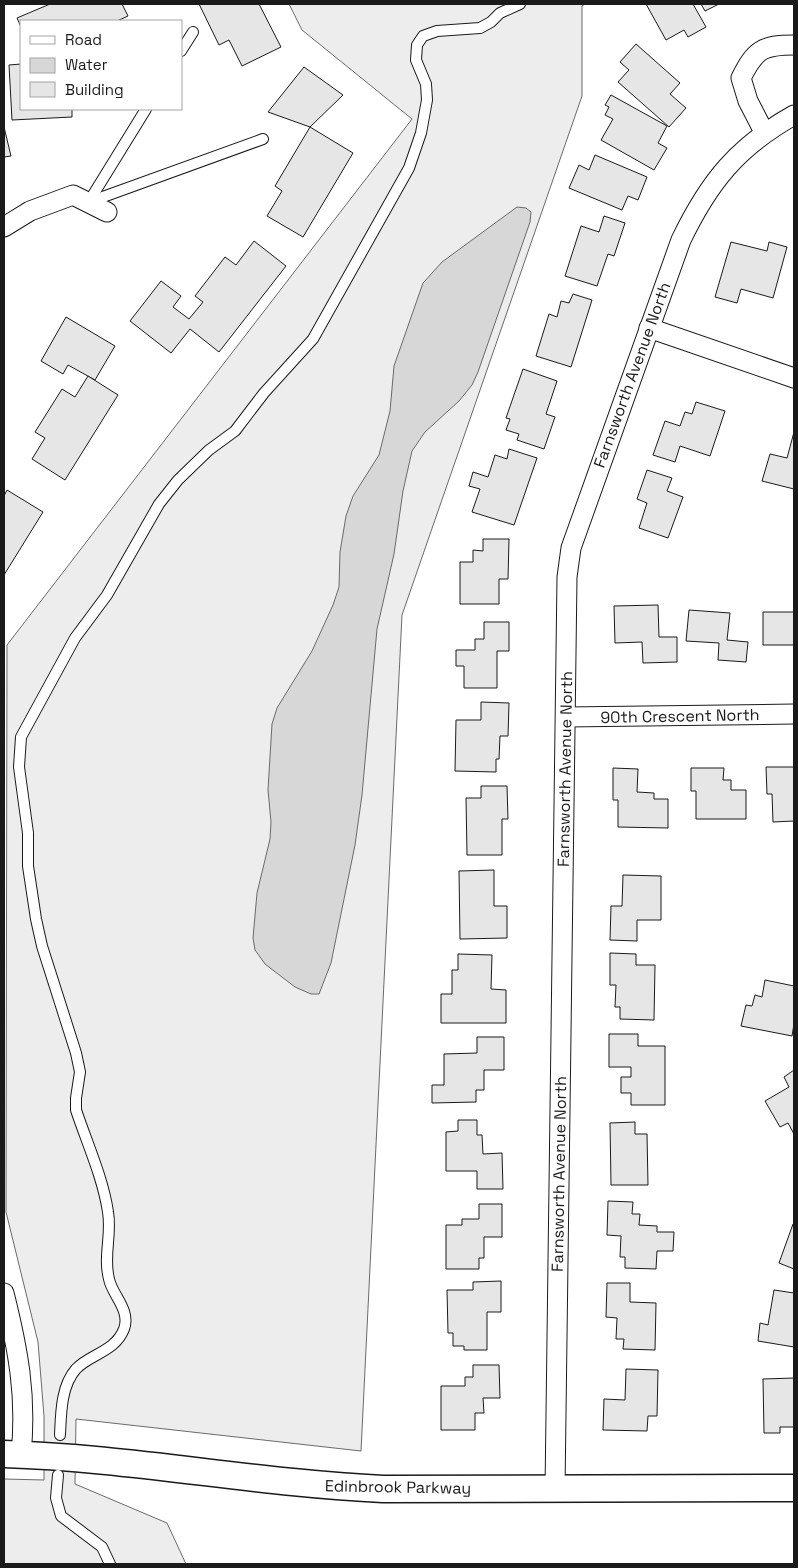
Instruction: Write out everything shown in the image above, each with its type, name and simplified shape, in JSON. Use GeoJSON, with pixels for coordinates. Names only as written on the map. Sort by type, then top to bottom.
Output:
{"type":"FeatureCollection","features":[{"type":"Feature","properties":{"kind":"street"},"geometry":{"type":"LineString","coordinates":[[764,132],[748,101],[741,78],[751,57],[772,45],[794,45]]}},
{"type":"Feature","properties":{"kind":"street","name":"Farnsworth Avenue North"},"geometry":{"type":"LineString","coordinates":[[555,1490],[567,577],[571,548],[681,240],[696,210],[715,182],[737,155],[764,132],[794,115]]}},
{"type":"Feature","properties":{"kind":"street"},"geometry":{"type":"LineString","coordinates":[[4,227],[30,211],[73,195],[107,212]]}},
{"type":"Feature","properties":{"kind":"street"},"geometry":{"type":"LineString","coordinates":[[649,328],[794,378]]}},
{"type":"Feature","properties":{"kind":"street","name":"90th Crescent North"},"geometry":{"type":"LineString","coordinates":[[566,717],[794,714]]}},
{"type":"Feature","properties":{"kind":"street"},"geometry":{"type":"LineString","coordinates":[[4,1293],[18,1351],[24,1421],[12,1454]]}},
{"type":"Feature","properties":{"kind":"street","name":"Edinbrook Parkway"},"geometry":{"type":"LineString","coordinates":[[12,1454],[142,1463],[323,1486],[555,1490],[794,1488]]}},
{"type":"Feature","properties":{"kind":"lane"},"geometry":{"type":"LineString","coordinates":[[60,1434],[62,1399],[75,1370],[87,1360],[103,1353],[117,1339],[125,1328],[125,1315],[109,1282],[105,1256],[110,1228],[108,1210],[76,1110],[80,1072],[76,1053],[42,946],[36,919],[19,767],[21,737],[75,638],[107,595],[159,504],[178,480],[209,450],[235,431],[264,392],[313,339],[409,168],[418,142],[427,100],[426,84],[416,60],[418,45],[423,36],[436,31],[480,28],[491,22],[500,13],[520,4]]}},
{"type":"Feature","properties":{"kind":"lane"},"geometry":{"type":"LineString","coordinates":[[182,49],[193,32]]}},
{"type":"Feature","properties":{"kind":"lane"},"geometry":{"type":"LineString","coordinates":[[88,202],[145,110]]}},
{"type":"Feature","properties":{"kind":"lane"},"geometry":{"type":"LineString","coordinates":[[88,202],[263,139]]}},
{"type":"Feature","properties":{"kind":"lane"},"geometry":{"type":"LineString","coordinates":[[58,1475],[56,1498],[61,1516],[102,1547],[110,1564]]}},
{"type":"Feature","properties":{"kind":"shaded area"},"geometry":{"type":"Polygon","coordinates":[[[289,4],[585,4],[582,6],[582,96],[402,615],[361,1451],[76,1419],[75,1484],[167,1523],[186,1564],[4,1564],[4,1479],[44,1480],[44,1416],[38,1342],[6,1212],[7,645],[412,119],[302,30],[289,4]]]}},
{"type":"Feature","properties":{"kind":"water"},"geometry":{"type":"Polygon","coordinates":[[[517,207],[526,208],[531,212],[530,222],[478,372],[472,385],[459,401],[425,432],[412,451],[403,491],[394,554],[377,629],[362,795],[355,845],[331,963],[319,994],[311,994],[295,987],[265,964],[255,950],[253,938],[257,893],[270,839],[271,822],[268,790],[272,724],[277,708],[312,651],[333,605],[339,587],[340,552],[346,516],[353,496],[379,455],[390,411],[394,366],[423,283],[442,262],[517,207]]]}},
{"type":"Feature","properties":{"kind":"building"},"geometry":{"type":"Polygon","coordinates":[[[50,4],[122,4],[128,16],[119,20],[20,20],[20,25],[17,18],[50,4]]]}},
{"type":"Feature","properties":{"kind":"building"},"geometry":{"type":"Polygon","coordinates":[[[199,4],[259,4],[281,47],[242,66],[229,40],[219,45],[199,4]]]}},
{"type":"Feature","properties":{"kind":"building"},"geometry":{"type":"Polygon","coordinates":[[[646,4],[693,4],[706,27],[688,37],[684,30],[666,40],[646,4]]]}},
{"type":"Feature","properties":{"kind":"building"},"geometry":{"type":"Polygon","coordinates":[[[701,4],[719,4],[705,11],[701,4]]]}},
{"type":"Feature","properties":{"kind":"building"},"geometry":{"type":"Polygon","coordinates":[[[636,44],[680,83],[670,94],[686,108],[669,127],[618,82],[629,70],[620,62],[636,44]]]}},
{"type":"Feature","properties":{"kind":"building"},"geometry":{"type":"Polygon","coordinates":[[[20,64],[20,110],[72,110],[72,117],[12,120],[9,65],[20,64]]]}},
{"type":"Feature","properties":{"kind":"building"},"geometry":{"type":"Polygon","coordinates":[[[304,67],[343,95],[310,127],[268,112],[304,67]]]}},
{"type":"Feature","properties":{"kind":"building"},"geometry":{"type":"Polygon","coordinates":[[[611,95],[667,126],[658,143],[667,148],[654,170],[601,140],[613,119],[605,115],[609,107],[605,105],[611,95]]]}},
{"type":"Feature","properties":{"kind":"building"},"geometry":{"type":"Polygon","coordinates":[[[4,127],[11,156],[4,157],[4,127]]]}},
{"type":"Feature","properties":{"kind":"building"},"geometry":{"type":"Polygon","coordinates":[[[310,127],[353,153],[303,237],[267,216],[282,191],[275,186],[310,127]]]}},
{"type":"Feature","properties":{"kind":"building"},"geometry":{"type":"Polygon","coordinates":[[[595,155],[647,177],[638,200],[628,196],[622,210],[569,188],[579,165],[589,170],[595,155]]]}},
{"type":"Feature","properties":{"kind":"building"},"geometry":{"type":"Polygon","coordinates":[[[604,216],[625,223],[614,256],[608,254],[597,286],[565,276],[581,226],[599,232],[604,216]]]}},
{"type":"Feature","properties":{"kind":"building"},"geometry":{"type":"Polygon","coordinates":[[[254,241],[286,266],[219,352],[190,329],[171,353],[130,321],[161,281],[181,296],[173,307],[189,319],[203,302],[195,296],[225,257],[236,265],[254,241]]]}},
{"type":"Feature","properties":{"kind":"building"},"geometry":{"type":"Polygon","coordinates":[[[731,242],[767,251],[769,242],[787,247],[773,298],[741,289],[737,303],[715,297],[731,242]]]}},
{"type":"Feature","properties":{"kind":"building"},"geometry":{"type":"Polygon","coordinates":[[[573,294],[592,300],[571,367],[536,356],[549,314],[557,317],[561,301],[569,303],[573,294]]]}},
{"type":"Feature","properties":{"kind":"building"},"geometry":{"type":"Polygon","coordinates":[[[66,317],[115,346],[95,380],[68,365],[63,374],[41,361],[66,317]]]}},
{"type":"Feature","properties":{"kind":"building"},"geometry":{"type":"Polygon","coordinates":[[[523,369],[557,381],[546,414],[555,417],[544,449],[517,440],[519,434],[506,430],[510,419],[506,418],[523,369]]]}},
{"type":"Feature","properties":{"kind":"building"},"geometry":{"type":"Polygon","coordinates":[[[88,376],[118,395],[65,480],[32,459],[45,438],[35,432],[62,389],[75,397],[88,376]]]}},
{"type":"Feature","properties":{"kind":"building"},"geometry":{"type":"Polygon","coordinates":[[[696,402],[725,411],[710,456],[680,446],[675,462],[653,455],[665,421],[680,426],[685,412],[692,414],[696,402]]]}},
{"type":"Feature","properties":{"kind":"building"},"geometry":{"type":"Polygon","coordinates":[[[794,432],[794,489],[762,481],[770,454],[787,458],[794,432]]]}},
{"type":"Feature","properties":{"kind":"building"},"geometry":{"type":"Polygon","coordinates":[[[509,449],[537,458],[514,525],[472,512],[480,489],[469,486],[473,472],[488,477],[495,455],[507,459],[509,449]]]}},
{"type":"Feature","properties":{"kind":"building"},"geometry":{"type":"Polygon","coordinates":[[[647,470],[672,478],[667,491],[683,497],[668,538],[639,528],[647,503],[637,499],[647,470]]]}},
{"type":"Feature","properties":{"kind":"building"},"geometry":{"type":"Polygon","coordinates":[[[7,490],[43,512],[4,575],[4,496],[7,490]]]}},
{"type":"Feature","properties":{"kind":"building"},"geometry":{"type":"Polygon","coordinates":[[[483,539],[509,539],[508,579],[499,579],[499,604],[460,604],[460,562],[473,562],[473,550],[483,551],[483,539]]]}},
{"type":"Feature","properties":{"kind":"building"},"geometry":{"type":"Polygon","coordinates":[[[658,605],[659,637],[677,637],[677,662],[643,663],[642,642],[615,643],[614,606],[658,605]]]}},
{"type":"Feature","properties":{"kind":"building"},"geometry":{"type":"Polygon","coordinates":[[[689,610],[730,613],[727,640],[748,642],[746,662],[718,660],[719,643],[686,641],[689,610]]]}},
{"type":"Feature","properties":{"kind":"building"},"geometry":{"type":"Polygon","coordinates":[[[763,612],[794,612],[794,645],[763,645],[763,612]]]}},
{"type":"Feature","properties":{"kind":"building"},"geometry":{"type":"Polygon","coordinates":[[[484,622],[509,622],[509,651],[497,651],[497,688],[464,688],[464,666],[456,666],[456,650],[475,650],[475,639],[484,639],[484,622]]]}},
{"type":"Feature","properties":{"kind":"building"},"geometry":{"type":"Polygon","coordinates":[[[481,702],[509,703],[508,736],[500,736],[499,759],[496,759],[496,772],[455,771],[456,720],[481,720],[481,702]]]}},
{"type":"Feature","properties":{"kind":"building"},"geometry":{"type":"Polygon","coordinates":[[[766,767],[794,767],[794,821],[773,822],[772,794],[767,794],[766,767]]]}},
{"type":"Feature","properties":{"kind":"building"},"geometry":{"type":"Polygon","coordinates":[[[613,768],[638,769],[637,792],[654,793],[654,799],[668,799],[668,828],[618,827],[618,800],[613,800],[613,768]]]}},
{"type":"Feature","properties":{"kind":"building"},"geometry":{"type":"Polygon","coordinates":[[[691,768],[724,768],[723,780],[731,780],[731,790],[746,790],[746,819],[696,819],[696,791],[691,791],[691,768]]]}},
{"type":"Feature","properties":{"kind":"building"},"geometry":{"type":"Polygon","coordinates":[[[481,786],[507,786],[508,819],[502,819],[502,855],[467,855],[466,798],[481,798],[481,786]]]}},
{"type":"Feature","properties":{"kind":"building"},"geometry":{"type":"Polygon","coordinates":[[[494,870],[494,906],[507,906],[507,938],[460,939],[459,871],[494,870]]]}},
{"type":"Feature","properties":{"kind":"building"},"geometry":{"type":"Polygon","coordinates":[[[623,875],[661,876],[661,920],[637,920],[637,941],[610,940],[611,906],[622,906],[623,875]]]}},
{"type":"Feature","properties":{"kind":"building"},"geometry":{"type":"Polygon","coordinates":[[[610,953],[636,954],[636,965],[655,965],[654,1020],[620,1019],[620,1007],[615,1007],[616,985],[610,985],[610,953]]]}},
{"type":"Feature","properties":{"kind":"building"},"geometry":{"type":"Polygon","coordinates":[[[458,954],[492,955],[491,989],[506,990],[506,1023],[441,1023],[441,994],[452,994],[452,970],[458,970],[458,954]]]}},
{"type":"Feature","properties":{"kind":"building"},"geometry":{"type":"Polygon","coordinates":[[[765,980],[794,986],[794,1024],[792,1036],[741,1026],[746,1005],[752,1006],[755,995],[762,997],[765,980]]]}},
{"type":"Feature","properties":{"kind":"building"},"geometry":{"type":"Polygon","coordinates":[[[609,1034],[638,1034],[638,1046],[665,1046],[665,1105],[631,1105],[631,1093],[621,1093],[621,1077],[631,1077],[631,1067],[609,1067],[609,1034]]]}},
{"type":"Feature","properties":{"kind":"building"},"geometry":{"type":"Polygon","coordinates":[[[477,1037],[504,1037],[504,1070],[484,1070],[484,1090],[476,1090],[476,1102],[432,1103],[432,1085],[444,1085],[444,1054],[477,1053],[477,1037]]]}},
{"type":"Feature","properties":{"kind":"building"},"geometry":{"type":"Polygon","coordinates":[[[794,1070],[794,1134],[788,1123],[780,1127],[765,1101],[789,1087],[784,1077],[794,1070]]]}},
{"type":"Feature","properties":{"kind":"building"},"geometry":{"type":"Polygon","coordinates":[[[458,1120],[477,1120],[477,1135],[482,1135],[483,1154],[502,1153],[503,1189],[477,1189],[477,1171],[446,1171],[446,1132],[458,1131],[458,1120]]]}},
{"type":"Feature","properties":{"kind":"building"},"geometry":{"type":"Polygon","coordinates":[[[635,1122],[635,1134],[647,1134],[648,1185],[611,1185],[610,1123],[635,1122]]]}},
{"type":"Feature","properties":{"kind":"building"},"geometry":{"type":"Polygon","coordinates":[[[608,1201],[633,1202],[632,1214],[640,1214],[639,1225],[657,1226],[657,1232],[674,1232],[673,1251],[657,1251],[656,1269],[625,1268],[625,1257],[620,1257],[621,1236],[607,1235],[608,1201]]]}},
{"type":"Feature","properties":{"kind":"building"},"geometry":{"type":"Polygon","coordinates":[[[479,1204],[502,1204],[502,1237],[484,1237],[484,1258],[479,1258],[479,1269],[446,1269],[446,1225],[462,1225],[462,1219],[479,1219],[479,1204]]]}},
{"type":"Feature","properties":{"kind":"building"},"geometry":{"type":"Polygon","coordinates":[[[794,1225],[794,1269],[779,1263],[794,1225]]]}},
{"type":"Feature","properties":{"kind":"building"},"geometry":{"type":"Polygon","coordinates":[[[501,1281],[501,1312],[487,1312],[487,1350],[464,1350],[464,1346],[453,1346],[453,1333],[448,1333],[447,1290],[473,1290],[473,1282],[501,1281]]]}},
{"type":"Feature","properties":{"kind":"building"},"geometry":{"type":"Polygon","coordinates":[[[607,1283],[630,1283],[630,1302],[656,1303],[655,1350],[623,1349],[624,1339],[616,1339],[617,1318],[606,1317],[607,1283]]]}},
{"type":"Feature","properties":{"kind":"building"},"geometry":{"type":"Polygon","coordinates":[[[774,1290],[794,1293],[794,1347],[758,1341],[760,1323],[768,1325],[774,1290]]]}},
{"type":"Feature","properties":{"kind":"building"},"geometry":{"type":"Polygon","coordinates":[[[473,1365],[499,1365],[500,1398],[483,1398],[484,1413],[475,1413],[475,1430],[441,1430],[441,1386],[465,1386],[465,1377],[473,1377],[473,1365]]]}},
{"type":"Feature","properties":{"kind":"building"},"geometry":{"type":"Polygon","coordinates":[[[626,1369],[658,1370],[657,1416],[648,1416],[647,1431],[603,1430],[604,1399],[625,1400],[626,1369]]]}},
{"type":"Feature","properties":{"kind":"building"},"geometry":{"type":"Polygon","coordinates":[[[794,1378],[794,1427],[780,1427],[780,1433],[764,1433],[763,1379],[794,1378]]]}}]}
